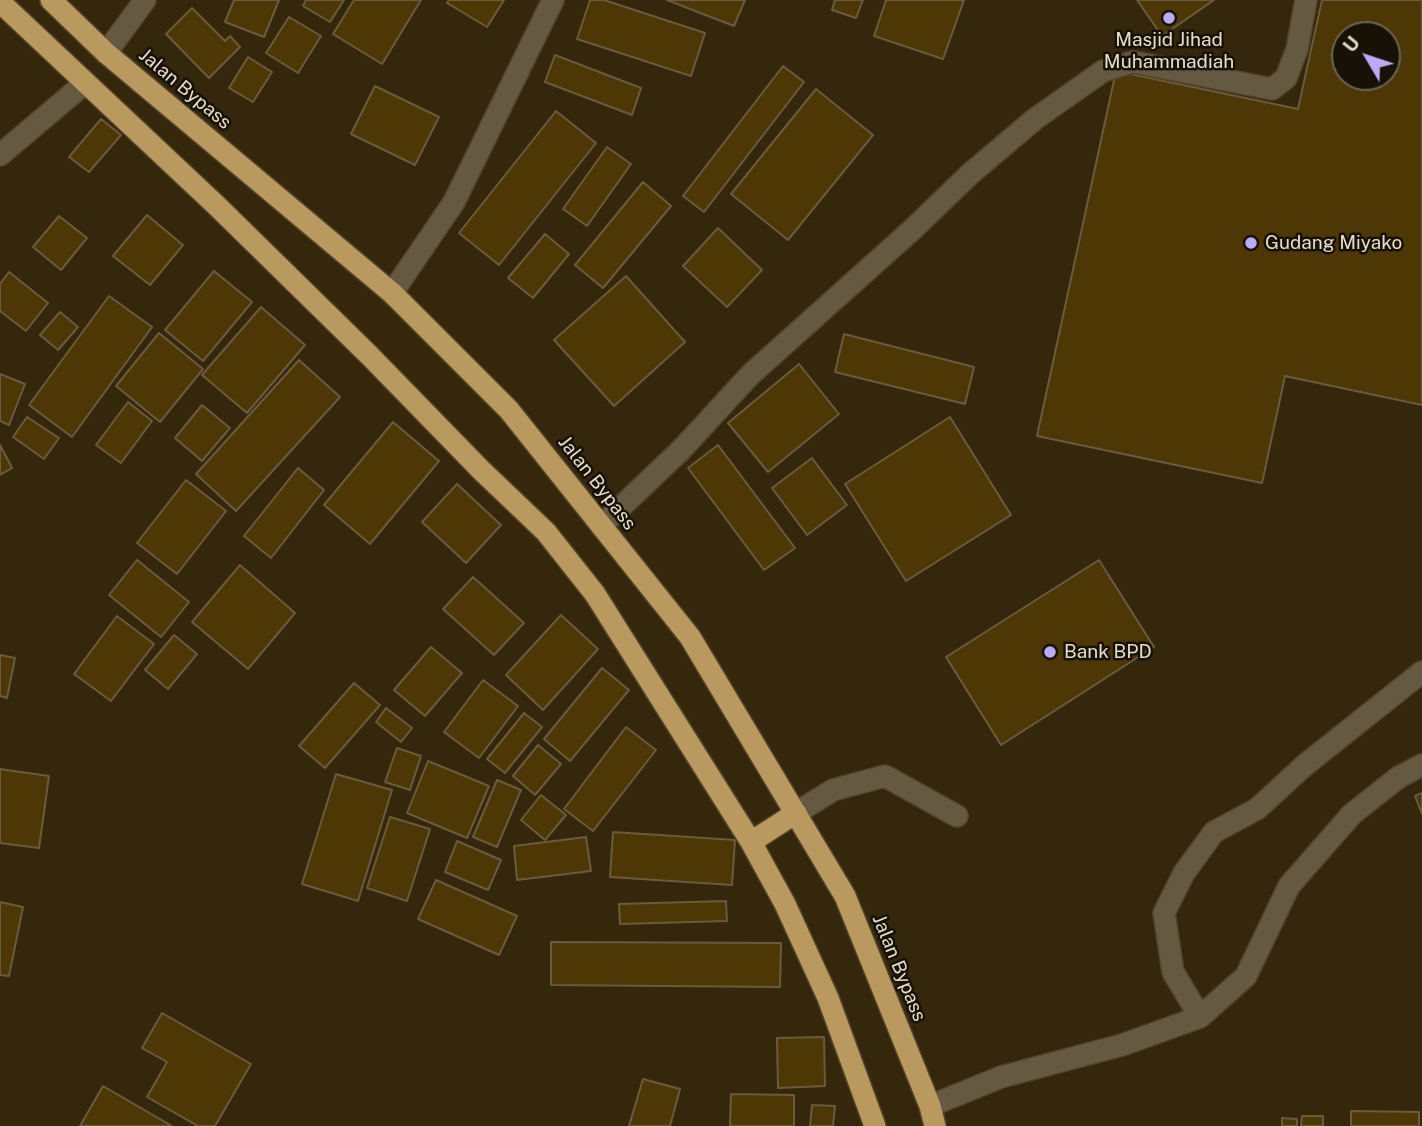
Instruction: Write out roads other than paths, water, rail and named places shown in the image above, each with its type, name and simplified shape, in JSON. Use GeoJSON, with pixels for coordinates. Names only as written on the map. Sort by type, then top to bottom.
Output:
{"type":"FeatureCollection","features":[{"type":"Feature","properties":{"kind":"highway","name":"Jalan Bypass"},"geometry":{"type":"LineString","coordinates":[[51,0],[106,53],[392,293],[509,410],[690,637],[845,897],[932,1116]]}},
{"type":"Feature","properties":{"kind":"highway"},"geometry":{"type":"LineString","coordinates":[[0,2],[226,215],[546,532],[595,594],[751,842],[785,904],[828,998],[875,1126]]}},
{"type":"Feature","properties":{"kind":"highway"},"geometry":{"type":"LineString","coordinates":[[751,842],[796,813]]}},
{"type":"Feature","properties":{"kind":"street"},"geometry":{"type":"LineString","coordinates":[[106,53],[145,0]]}},
{"type":"Feature","properties":{"kind":"street"},"geometry":{"type":"LineString","coordinates":[[392,293],[454,202],[553,0]]}},
{"type":"Feature","properties":{"kind":"street"},"geometry":{"type":"LineString","coordinates":[[601,526],[682,449],[750,375],[913,229],[970,174],[1035,119],[1103,71],[1133,62],[1272,89],[1286,78],[1290,68],[1297,49],[1306,0]]}},
{"type":"Feature","properties":{"kind":"street"},"geometry":{"type":"LineString","coordinates":[[0,155],[85,83]]}},
{"type":"Feature","properties":{"kind":"street"},"geometry":{"type":"LineString","coordinates":[[1199,1017],[1173,972],[1164,912],[1184,873],[1214,832],[1257,809],[1305,765],[1422,672]]}},
{"type":"Feature","properties":{"kind":"street"},"geometry":{"type":"LineString","coordinates":[[932,1116],[1001,1077],[1122,1045],[1199,1017],[1246,976],[1289,886],[1352,814],[1399,777],[1422,765]]}},
{"type":"Feature","properties":{"kind":"street"},"geometry":{"type":"LineString","coordinates":[[796,813],[833,790],[884,776],[957,816]]}},
{"type":"Feature","properties":{"kind":"place","name":"Masjid Jihad Muhammadiah"},"geometry":{"type":"Point","coordinates":[1169,18]}},
{"type":"Feature","properties":{"kind":"place","name":"Gudang Miyako"},"geometry":{"type":"Point","coordinates":[1251,243]}},
{"type":"Feature","properties":{"kind":"place","name":"Bank BPD"},"geometry":{"type":"Point","coordinates":[1050,652]}}]}
